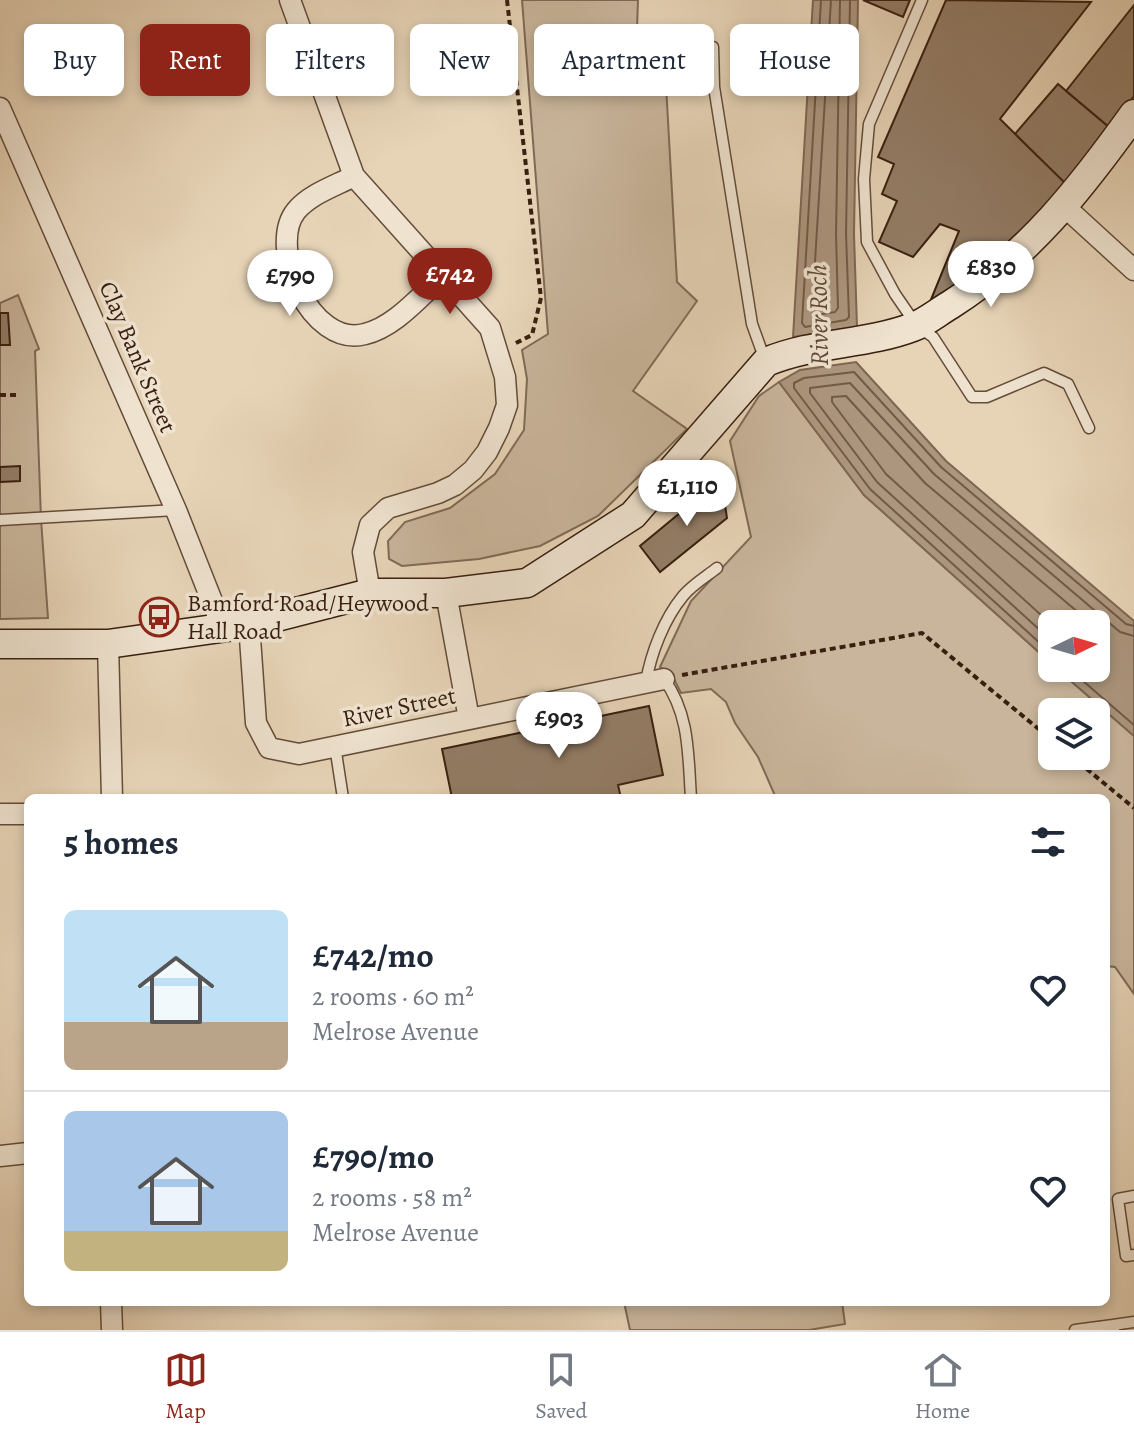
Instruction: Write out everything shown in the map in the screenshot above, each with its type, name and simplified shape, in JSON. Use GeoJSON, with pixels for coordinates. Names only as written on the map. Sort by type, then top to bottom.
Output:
{"type":"FeatureCollection","features":[{"type":"Feature","properties":{"kind":"street"},"geometry":{"type":"LineString","coordinates":[[290,0],[354,176],[490,328],[498,352],[507,405],[487,452],[455,485],[388,508],[378,516],[365,539],[363,552],[370,593]]}},
{"type":"Feature","properties":{"kind":"street","name":"Clay Bank Street"},"geometry":{"type":"LineString","coordinates":[[0,108],[176,510],[236,626]]}},
{"type":"Feature","properties":{"kind":"street"},"geometry":{"type":"LineString","coordinates":[[0,644],[108,644],[236,626],[370,593],[446,593],[527,583],[633,515],[774,358],[874,340],[917,326],[972,291],[1019,251],[1064,206],[1134,114]]}},
{"type":"Feature","properties":{"kind":"street"},"geometry":{"type":"LineString","coordinates":[[354,176],[312,198],[296,212],[287,229],[285,248],[290,267],[313,314],[326,328],[344,337],[363,335],[379,330],[443,276]]}},
{"type":"Feature","properties":{"kind":"street"},"geometry":{"type":"LineString","coordinates":[[1064,206],[1134,270]]}},
{"type":"Feature","properties":{"kind":"street"},"geometry":{"type":"LineString","coordinates":[[446,593],[469,719]]}},
{"type":"Feature","properties":{"kind":"street","name":"River Street"},"geometry":{"type":"LineString","coordinates":[[236,626],[256,723],[269,748],[299,754],[655,680]]}},
{"type":"Feature","properties":{"kind":"street"},"geometry":{"type":"LineString","coordinates":[[108,644],[112,794]]}},
{"type":"Feature","properties":{"kind":"street"},"geometry":{"type":"LineString","coordinates":[[0,814],[24,814]]}},
{"type":"Feature","properties":{"kind":"street"},"geometry":{"type":"LineString","coordinates":[[0,1156],[24,1153]]}},
{"type":"Feature","properties":{"kind":"street"},"geometry":{"type":"LineString","coordinates":[[111,1306],[112,1330]]}},
{"type":"Feature","properties":{"kind":"lane"},"geometry":{"type":"LineString","coordinates":[[922,0],[869,124],[864,179],[867,242],[917,326],[933,337],[972,397],[987,397],[1044,373],[1068,384],[1089,428]]}},
{"type":"Feature","properties":{"kind":"lane"},"geometry":{"type":"LineString","coordinates":[[714,87],[752,324],[774,358]]}},
{"type":"Feature","properties":{"kind":"lane"},"geometry":{"type":"LineString","coordinates":[[0,520],[176,510]]}},
{"type":"Feature","properties":{"kind":"lane"},"geometry":{"type":"LineString","coordinates":[[691,794],[687,728],[676,694],[655,680],[649,660],[684,595],[717,568]]}},
{"type":"Feature","properties":{"kind":"lane"},"geometry":{"type":"LineString","coordinates":[[335,746],[342,794]]}},
{"type":"Feature","properties":{"kind":"lane"},"geometry":{"type":"LineString","coordinates":[[1134,1196],[1118,1199],[1126,1256],[1134,1255]]}},
{"type":"Feature","properties":{"kind":"lane"},"geometry":{"type":"LineString","coordinates":[[1075,1330],[1134,1322]]}},
{"type":"Feature","properties":{"kind":"path"},"geometry":{"type":"LineString","coordinates":[[498,352],[532,335],[541,298],[507,0]]}},
{"type":"Feature","properties":{"kind":"path"},"geometry":{"type":"LineString","coordinates":[[0,395],[17,395]]}},
{"type":"Feature","properties":{"kind":"path"},"geometry":{"type":"LineString","coordinates":[[655,680],[922,633],[1038,728]]}},
{"type":"Feature","properties":{"kind":"path"},"geometry":{"type":"LineString","coordinates":[[1088,770],[1134,808]]}},
{"type":"Feature","properties":{"kind":"shaded area"},"geometry":{"type":"Polygon","coordinates":[[[522,0],[638,0],[637,24],[534,24],[534,96],[667,96],[677,282],[697,301],[633,391],[687,429],[598,516],[540,546],[479,559],[402,566],[389,559],[388,541],[405,522],[450,508],[495,474],[524,430],[527,379],[522,350],[548,334],[522,0]]]}},
{"type":"Feature","properties":{"kind":"shaded area"},"geometry":{"type":"Polygon","coordinates":[[[18,295],[39,349],[35,351],[48,618],[0,619],[0,303],[18,295]]]}},
{"type":"Feature","properties":{"kind":"shaded area"},"geometry":{"type":"Polygon","coordinates":[[[779,382],[864,495],[1038,651],[1038,682],[1072,682],[1090,698],[1038,698],[1038,770],[1110,770],[1110,715],[1134,736],[1134,994],[1115,967],[1110,966],[1110,794],[774,794],[758,757],[735,723],[726,702],[711,689],[681,693],[672,675],[660,667],[691,601],[751,537],[730,441],[759,396],[779,382]]]}},
{"type":"Feature","properties":{"kind":"shaded area"},"geometry":{"type":"Polygon","coordinates":[[[625,1306],[843,1306],[845,1324],[809,1330],[630,1330],[625,1306]]]}},
{"type":"Feature","properties":{"kind":"water"},"geometry":{"type":"Polygon","coordinates":[[[813,0],[858,0],[858,24],[812,24],[813,0]]]}},
{"type":"Feature","properties":{"kind":"water","name":"River Roch"},"geometry":{"type":"Polygon","coordinates":[[[807,96],[856,96],[854,234],[857,327],[793,337],[807,96]]]}},
{"type":"Feature","properties":{"kind":"water"},"geometry":{"type":"Polygon","coordinates":[[[856,362],[946,461],[1134,621],[1134,736],[1110,715],[1110,698],[1090,698],[1072,682],[1110,682],[1110,610],[1038,610],[1038,651],[864,495],[779,382],[800,370],[856,362]]]}},
{"type":"Feature","properties":{"kind":"building"},"geometry":{"type":"Polygon","coordinates":[[[863,0],[910,0],[903,17],[863,0]]]}},
{"type":"Feature","properties":{"kind":"building"},"geometry":{"type":"Polygon","coordinates":[[[946,0],[1091,2],[1000,119],[1068,186],[1014,253],[930,302],[959,231],[940,224],[913,257],[879,242],[897,201],[882,194],[894,164],[878,157],[946,0]]]}},
{"type":"Feature","properties":{"kind":"building"},"geometry":{"type":"Polygon","coordinates":[[[1134,5],[1134,96],[1110,128],[1066,91],[1134,5]]]}},
{"type":"Feature","properties":{"kind":"building"},"geometry":{"type":"Polygon","coordinates":[[[1058,84],[1110,128],[1065,183],[1015,134],[1058,84]]]}},
{"type":"Feature","properties":{"kind":"building"},"geometry":{"type":"Polygon","coordinates":[[[0,313],[8,313],[10,345],[0,345],[0,313]]]}},
{"type":"Feature","properties":{"kind":"building"},"geometry":{"type":"Polygon","coordinates":[[[20,466],[20,481],[0,482],[0,467],[20,466]]]}},
{"type":"Feature","properties":{"kind":"building"},"geometry":{"type":"Polygon","coordinates":[[[721,479],[727,518],[660,572],[640,546],[721,479]]]}},
{"type":"Feature","properties":{"kind":"building"},"geometry":{"type":"Polygon","coordinates":[[[649,706],[663,775],[618,785],[620,794],[451,794],[442,749],[649,706]]]}},
{"type":"Feature","properties":{"kind":"place","name":"Bamford Road/Heywood Hall Road"},"geometry":{"type":"Point","coordinates":[159,617]}}]}
